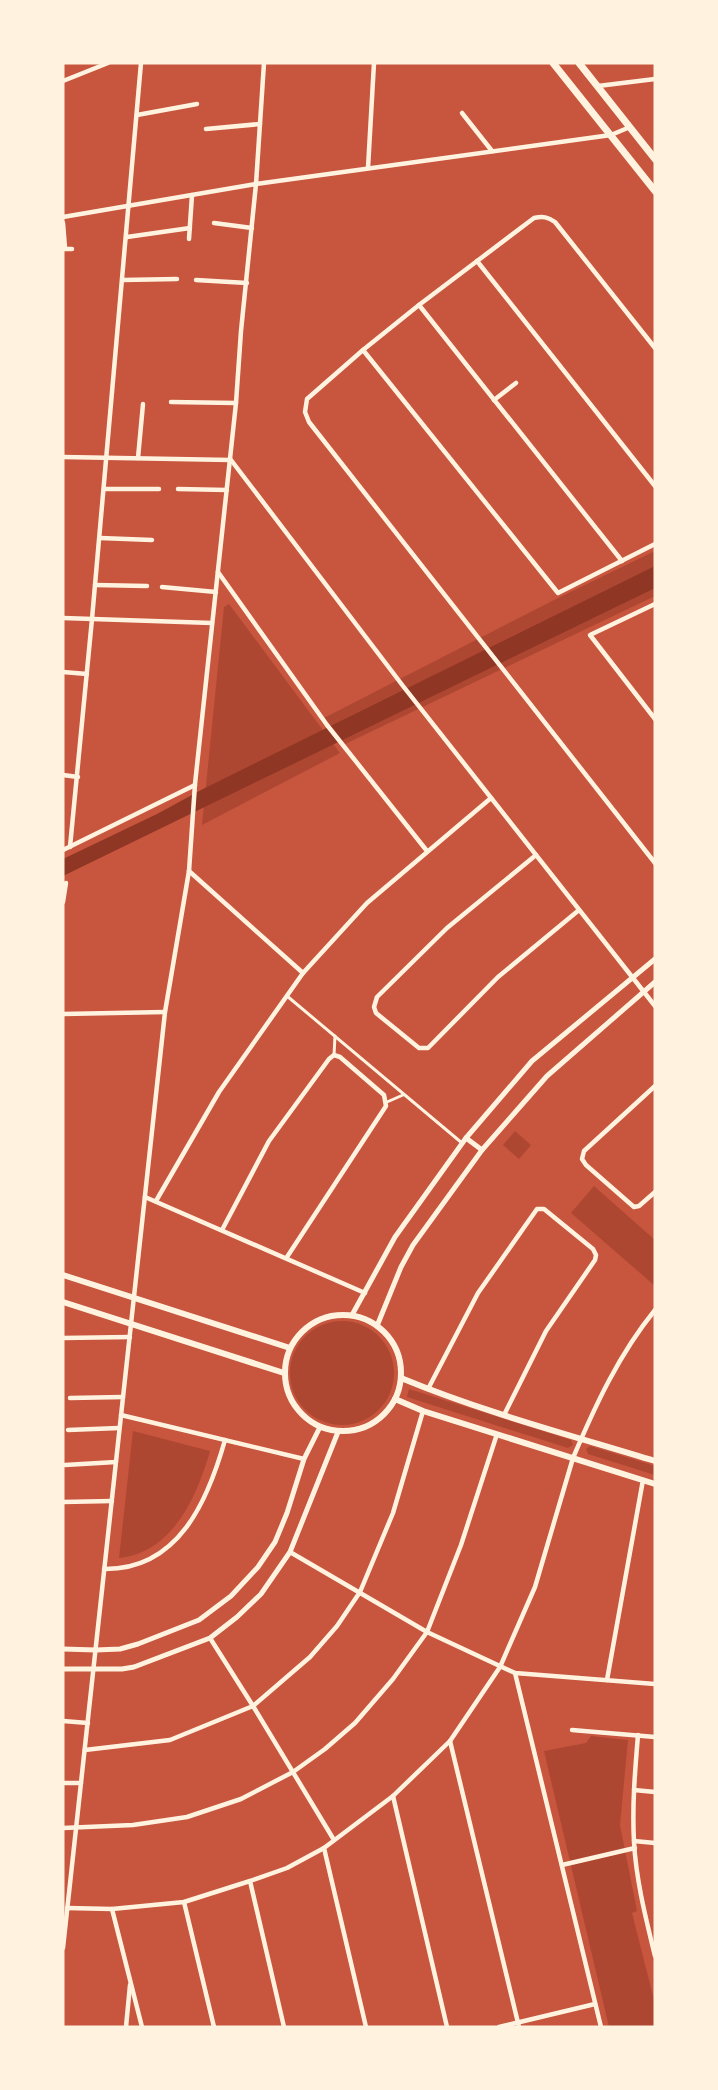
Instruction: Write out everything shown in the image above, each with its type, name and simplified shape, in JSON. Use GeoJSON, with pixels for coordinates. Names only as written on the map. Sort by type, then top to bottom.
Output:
{"type":"FeatureCollection","features":[{"type":"Feature","properties":{"kind":"main road"},"geometry":{"type":"LineString","coordinates":[[553,63],[655,191]]}},
{"type":"Feature","properties":{"kind":"main road"},"geometry":{"type":"LineString","coordinates":[[579,63],[655,159]]}},
{"type":"Feature","properties":{"kind":"main road"},"geometry":{"type":"LineString","coordinates":[[63,1275],[290,1348]]}},
{"type":"Feature","properties":{"kind":"main road"},"geometry":{"type":"LineString","coordinates":[[63,1302],[284,1373]]}},
{"type":"Feature","properties":{"kind":"main road"},"geometry":{"type":"LineString","coordinates":[[338,1314],[364,1318],[377,1326],[393,1343],[398,1354],[401,1378],[395,1399],[388,1411],[371,1424],[352,1431],[338,1432],[320,1427],[301,1414],[294,1405],[285,1384],[284,1373],[290,1348],[304,1328],[338,1314]]}},
{"type":"Feature","properties":{"kind":"main road"},"geometry":{"type":"LineString","coordinates":[[401,1378],[504,1415],[655,1460]]}},
{"type":"Feature","properties":{"kind":"main road"},"geometry":{"type":"LineString","coordinates":[[395,1399],[423,1411],[655,1484]]}},
{"type":"Feature","properties":{"kind":"street"},"geometry":{"type":"LineString","coordinates":[[63,81],[108,63]]}},
{"type":"Feature","properties":{"kind":"street"},"geometry":{"type":"LineString","coordinates":[[70,846],[93,619],[141,63]]}},
{"type":"Feature","properties":{"kind":"street"},"geometry":{"type":"LineString","coordinates":[[63,1948],[165,1012],[189,871],[195,784],[231,460],[256,184],[264,63]]}},
{"type":"Feature","properties":{"kind":"street"},"geometry":{"type":"LineString","coordinates":[[368,168],[374,63]]}},
{"type":"Feature","properties":{"kind":"street"},"geometry":{"type":"LineString","coordinates":[[598,86],[655,79]]}},
{"type":"Feature","properties":{"kind":"street"},"geometry":{"type":"LineString","coordinates":[[137,115],[197,104]]}},
{"type":"Feature","properties":{"kind":"street"},"geometry":{"type":"LineString","coordinates":[[462,113],[492,151]]}},
{"type":"Feature","properties":{"kind":"street"},"geometry":{"type":"LineString","coordinates":[[206,129],[260,124]]}},
{"type":"Feature","properties":{"kind":"street"},"geometry":{"type":"LineString","coordinates":[[63,217],[256,184],[611,135],[630,127]]}},
{"type":"Feature","properties":{"kind":"street"},"geometry":{"type":"LineString","coordinates":[[189,239],[192,195]]}},
{"type":"Feature","properties":{"kind":"street"},"geometry":{"type":"LineString","coordinates":[[655,348],[555,222],[545,216],[534,218],[363,350],[307,399],[305,412],[309,422],[655,863]]}},
{"type":"Feature","properties":{"kind":"street"},"geometry":{"type":"LineString","coordinates":[[63,223],[64,248],[72,249]]}},
{"type":"Feature","properties":{"kind":"street"},"geometry":{"type":"LineString","coordinates":[[214,223],[252,228]]}},
{"type":"Feature","properties":{"kind":"street"},"geometry":{"type":"LineString","coordinates":[[127,237],[190,228]]}},
{"type":"Feature","properties":{"kind":"street"},"geometry":{"type":"LineString","coordinates":[[477,261],[655,486]]}},
{"type":"Feature","properties":{"kind":"street"},"geometry":{"type":"LineString","coordinates":[[123,280],[177,279]]}},
{"type":"Feature","properties":{"kind":"street"},"geometry":{"type":"LineString","coordinates":[[196,280],[247,283]]}},
{"type":"Feature","properties":{"kind":"street"},"geometry":{"type":"LineString","coordinates":[[419,305],[622,561]]}},
{"type":"Feature","properties":{"kind":"street"},"geometry":{"type":"LineString","coordinates":[[363,350],[558,593],[655,544]]}},
{"type":"Feature","properties":{"kind":"street"},"geometry":{"type":"LineString","coordinates":[[494,400],[516,383]]}},
{"type":"Feature","properties":{"kind":"street"},"geometry":{"type":"LineString","coordinates":[[171,402],[236,403]]}},
{"type":"Feature","properties":{"kind":"street"},"geometry":{"type":"LineString","coordinates":[[138,459],[143,404]]}},
{"type":"Feature","properties":{"kind":"street"},"geometry":{"type":"LineString","coordinates":[[63,457],[231,460]]}},
{"type":"Feature","properties":{"kind":"street"},"geometry":{"type":"LineString","coordinates":[[231,460],[417,704],[655,1006]]}},
{"type":"Feature","properties":{"kind":"street"},"geometry":{"type":"LineString","coordinates":[[104,489],[159,489]]}},
{"type":"Feature","properties":{"kind":"street"},"geometry":{"type":"LineString","coordinates":[[177,489],[227,490]]}},
{"type":"Feature","properties":{"kind":"street"},"geometry":{"type":"LineString","coordinates":[[100,538],[152,540]]}},
{"type":"Feature","properties":{"kind":"street"},"geometry":{"type":"LineString","coordinates":[[218,572],[340,743],[427,851]]}},
{"type":"Feature","properties":{"kind":"street"},"geometry":{"type":"LineString","coordinates":[[95,585],[147,586]]}},
{"type":"Feature","properties":{"kind":"street"},"geometry":{"type":"LineString","coordinates":[[162,587],[216,592]]}},
{"type":"Feature","properties":{"kind":"street"},"geometry":{"type":"LineString","coordinates":[[655,604],[590,635],[655,719]]}},
{"type":"Feature","properties":{"kind":"street"},"geometry":{"type":"LineString","coordinates":[[63,618],[212,622]]}},
{"type":"Feature","properties":{"kind":"street"},"geometry":{"type":"LineString","coordinates":[[63,672],[87,674]]}},
{"type":"Feature","properties":{"kind":"street"},"geometry":{"type":"LineString","coordinates":[[63,775],[78,777]]}},
{"type":"Feature","properties":{"kind":"street"},"geometry":{"type":"LineString","coordinates":[[63,850],[195,784]]}},
{"type":"Feature","properties":{"kind":"street"},"geometry":{"type":"LineString","coordinates":[[156,1202],[219,1092],[303,973],[368,903],[491,798]]}},
{"type":"Feature","properties":{"kind":"street"},"geometry":{"type":"LineString","coordinates":[[536,855],[447,928],[377,997],[374,1007],[376,1013],[419,1048],[425,1049],[431,1046],[498,977],[579,910]]}},
{"type":"Feature","properties":{"kind":"street"},"geometry":{"type":"LineString","coordinates":[[189,871],[303,973]]}},
{"type":"Feature","properties":{"kind":"street"},"geometry":{"type":"LineString","coordinates":[[63,902],[64,884]]}},
{"type":"Feature","properties":{"kind":"street"},"geometry":{"type":"LineString","coordinates":[[352,1315],[395,1237],[464,1140],[532,1061],[655,959]]}},
{"type":"Feature","properties":{"kind":"street"},"geometry":{"type":"LineString","coordinates":[[377,1326],[409,1251],[482,1150],[547,1076],[655,982]]}},
{"type":"Feature","properties":{"kind":"street"},"geometry":{"type":"LineString","coordinates":[[287,996],[403,1095],[464,1140],[482,1150]]}},
{"type":"Feature","properties":{"kind":"street"},"geometry":{"type":"LineString","coordinates":[[63,1014],[165,1012]]}},
{"type":"Feature","properties":{"kind":"street"},"geometry":{"type":"LineString","coordinates":[[334,1055],[335,1036]]}},
{"type":"Feature","properties":{"kind":"street"},"geometry":{"type":"LineString","coordinates":[[222,1230],[269,1141],[329,1059],[334,1055],[340,1056],[384,1095],[387,1101],[287,1257]]}},
{"type":"Feature","properties":{"kind":"street"},"geometry":{"type":"LineString","coordinates":[[655,1086],[584,1151],[582,1159],[632,1205],[637,1207],[655,1192]]}},
{"type":"Feature","properties":{"kind":"street"},"geometry":{"type":"LineString","coordinates":[[387,1101],[403,1095]]}},
{"type":"Feature","properties":{"kind":"street"},"geometry":{"type":"LineString","coordinates":[[145,1197],[365,1293]]}},
{"type":"Feature","properties":{"kind":"street"},"geometry":{"type":"LineString","coordinates":[[428,1389],[478,1293],[537,1209],[544,1209],[593,1249],[596,1255],[594,1263],[546,1330],[504,1415]]}},
{"type":"Feature","properties":{"kind":"street"},"geometry":{"type":"LineString","coordinates":[[67,1908],[112,1909],[184,1902],[287,1868],[324,1848],[393,1796],[450,1741],[500,1667],[535,1587],[573,1458],[601,1395],[625,1352],[655,1310]]}},
{"type":"Feature","properties":{"kind":"street"},"geometry":{"type":"LineString","coordinates":[[63,1338],[130,1337]]}},
{"type":"Feature","properties":{"kind":"street"},"geometry":{"type":"LineString","coordinates":[[70,1398],[123,1397]]}},
{"type":"Feature","properties":{"kind":"street"},"geometry":{"type":"LineString","coordinates":[[85,1750],[170,1740],[254,1706],[310,1658],[337,1626],[360,1592],[393,1513],[423,1411]]}},
{"type":"Feature","properties":{"kind":"street"},"geometry":{"type":"LineString","coordinates":[[121,1415],[304,1459]]}},
{"type":"Feature","properties":{"kind":"street"},"geometry":{"type":"LineString","coordinates":[[63,1650],[120,1649],[138,1644],[199,1620],[231,1596],[258,1567],[275,1542],[304,1459],[320,1427]]}},
{"type":"Feature","properties":{"kind":"street"},"geometry":{"type":"LineString","coordinates":[[68,1430],[119,1428]]}},
{"type":"Feature","properties":{"kind":"street"},"geometry":{"type":"LineString","coordinates":[[63,1669],[93,1670],[134,1667],[210,1638],[237,1617],[261,1594],[290,1552],[338,1432]]}},
{"type":"Feature","properties":{"kind":"street"},"geometry":{"type":"LineString","coordinates":[[63,1828],[133,1825],[187,1817],[241,1799],[293,1772],[356,1723],[393,1679],[427,1632],[461,1545],[498,1434]]}},
{"type":"Feature","properties":{"kind":"street"},"geometry":{"type":"LineString","coordinates":[[104,1569],[117,1569],[137,1564],[157,1554],[187,1528],[215,1474],[225,1440]]}},
{"type":"Feature","properties":{"kind":"street"},"geometry":{"type":"LineString","coordinates":[[65,1465],[116,1462]]}},
{"type":"Feature","properties":{"kind":"street"},"geometry":{"type":"LineString","coordinates":[[607,1680],[644,1480]]}},
{"type":"Feature","properties":{"kind":"street"},"geometry":{"type":"LineString","coordinates":[[63,1502],[112,1501]]}},
{"type":"Feature","properties":{"kind":"street"},"geometry":{"type":"LineString","coordinates":[[290,1552],[427,1632],[515,1673],[655,1684]]}},
{"type":"Feature","properties":{"kind":"street"},"geometry":{"type":"LineString","coordinates":[[210,1638],[254,1706],[334,1840]]}},
{"type":"Feature","properties":{"kind":"street"},"geometry":{"type":"LineString","coordinates":[[515,1673],[601,2027]]}},
{"type":"Feature","properties":{"kind":"street"},"geometry":{"type":"LineString","coordinates":[[63,1721],[88,1723]]}},
{"type":"Feature","properties":{"kind":"street"},"geometry":{"type":"LineString","coordinates":[[572,1730],[655,1737]]}},
{"type":"Feature","properties":{"kind":"street"},"geometry":{"type":"LineString","coordinates":[[638,1735],[633,1790],[634,1841],[646,1922],[655,1956]]}},
{"type":"Feature","properties":{"kind":"street"},"geometry":{"type":"LineString","coordinates":[[450,1741],[519,2025]]}},
{"type":"Feature","properties":{"kind":"street"},"geometry":{"type":"LineString","coordinates":[[63,1783],[81,1783]]}},
{"type":"Feature","properties":{"kind":"street"},"geometry":{"type":"LineString","coordinates":[[633,1790],[655,1792]]}},
{"type":"Feature","properties":{"kind":"street"},"geometry":{"type":"LineString","coordinates":[[393,1796],[447,2027]]}},
{"type":"Feature","properties":{"kind":"street"},"geometry":{"type":"LineString","coordinates":[[634,1841],[655,1843]]}},
{"type":"Feature","properties":{"kind":"street"},"geometry":{"type":"LineString","coordinates":[[324,1848],[366,2027]]}},
{"type":"Feature","properties":{"kind":"street"},"geometry":{"type":"LineString","coordinates":[[562,1865],[635,1848]]}},
{"type":"Feature","properties":{"kind":"street"},"geometry":{"type":"LineString","coordinates":[[250,1881],[284,2027]]}},
{"type":"Feature","properties":{"kind":"street"},"geometry":{"type":"LineString","coordinates":[[63,1890],[69,1890]]}},
{"type":"Feature","properties":{"kind":"street"},"geometry":{"type":"LineString","coordinates":[[184,1902],[214,2027]]}},
{"type":"Feature","properties":{"kind":"street"},"geometry":{"type":"LineString","coordinates":[[112,1909],[142,2027]]}},
{"type":"Feature","properties":{"kind":"street"},"geometry":{"type":"LineString","coordinates":[[126,2027],[131,1982]]}},
{"type":"Feature","properties":{"kind":"street"},"geometry":{"type":"LineString","coordinates":[[499,2027],[519,2025],[595,2004]]}},
{"type":"Feature","properties":{"kind":"shaded area"},"geometry":{"type":"Polygon","coordinates":[[[655,551],[655,596],[343,745],[322,719],[556,599],[655,551]]]}},
{"type":"Feature","properties":{"kind":"shaded area"},"geometry":{"type":"Polygon","coordinates":[[[655,566],[655,588],[63,876],[63,859],[655,566]]]}},
{"type":"Feature","properties":{"kind":"shaded area"},"geometry":{"type":"Polygon","coordinates":[[[229,604],[340,753],[202,825],[224,607],[229,604]]]}},
{"type":"Feature","properties":{"kind":"shaded area"},"geometry":{"type":"Polygon","coordinates":[[[515,1131],[531,1145],[519,1159],[503,1145],[515,1131]]]}},
{"type":"Feature","properties":{"kind":"shaded area"},"geometry":{"type":"Polygon","coordinates":[[[594,1186],[655,1240],[655,1286],[571,1213],[594,1186]]]}},
{"type":"Feature","properties":{"kind":"shaded area"},"geometry":{"type":"Polygon","coordinates":[[[342,1321],[362,1325],[371,1330],[385,1344],[390,1353],[394,1373],[390,1393],[385,1402],[371,1416],[362,1421],[342,1425],[322,1421],[313,1416],[299,1402],[294,1393],[290,1373],[294,1353],[299,1344],[313,1330],[322,1325],[342,1321]]]}},
{"type":"Feature","properties":{"kind":"shaded area"},"geometry":{"type":"Polygon","coordinates":[[[409,1389],[571,1440],[573,1445],[568,1448],[407,1397],[409,1389]]]}},
{"type":"Feature","properties":{"kind":"shaded area"},"geometry":{"type":"Polygon","coordinates":[[[133,1431],[210,1451],[198,1486],[180,1520],[154,1546],[138,1554],[119,1558],[133,1431]]]}},
{"type":"Feature","properties":{"kind":"shaded area"},"geometry":{"type":"Polygon","coordinates":[[[590,1446],[655,1466],[655,1475],[588,1454],[586,1449],[590,1446]]]}},
{"type":"Feature","properties":{"kind":"shaded area"},"geometry":{"type":"Polygon","coordinates":[[[591,1736],[628,1740],[620,1825],[637,1911],[632,1913],[655,2004],[655,2027],[609,2027],[544,1751],[586,1743],[591,1736]]]}}]}
